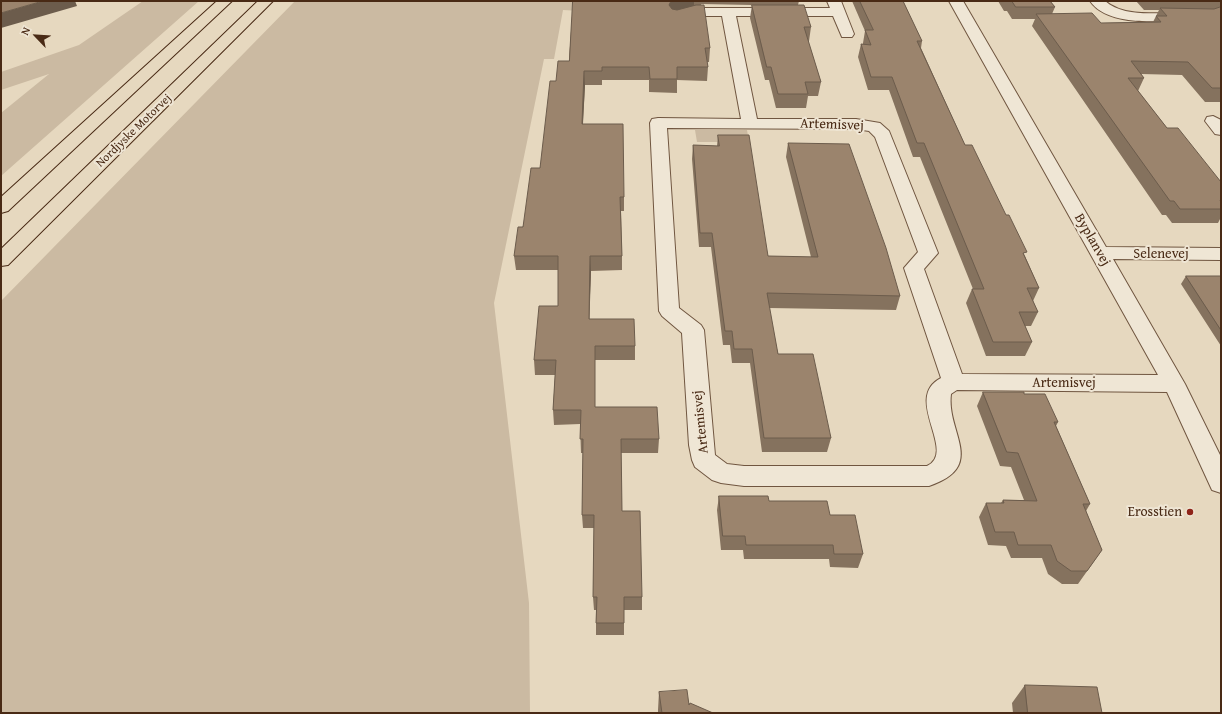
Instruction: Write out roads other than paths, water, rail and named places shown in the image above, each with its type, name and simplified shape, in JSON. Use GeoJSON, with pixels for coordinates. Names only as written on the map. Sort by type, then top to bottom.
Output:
{"type":"FeatureCollection","features":[{"type":"Feature","properties":{"kind":"highway"},"geometry":{"type":"LineString","coordinates":[[1,207],[225,1]]}},
{"type":"Feature","properties":{"kind":"highway","name":"Nordjyske Motorvej"},"geometry":{"type":"LineString","coordinates":[[1,260],[266,1]]}},
{"type":"Feature","properties":{"kind":"street","name":"Byplanvej"},"geometry":{"type":"LineString","coordinates":[[956,1],[1174,384],[1221,483]]}},
{"type":"Feature","properties":{"kind":"street"},"geometry":{"type":"LineString","coordinates":[[1097,1],[1109,12],[1120,15],[1200,16]]}},
{"type":"Feature","properties":{"kind":"street"},"geometry":{"type":"LineString","coordinates":[[677,17],[694,12],[728,12],[837,6],[847,34]]}},
{"type":"Feature","properties":{"kind":"street"},"geometry":{"type":"LineString","coordinates":[[728,12],[750,124]]}},
{"type":"Feature","properties":{"kind":"street","name":"Artemisvej"},"geometry":{"type":"LineString","coordinates":[[954,382],[914,268],[928,253],[883,135],[874,127],[856,124],[750,124],[656,118],[669,311],[693,330],[701,445],[704,460],[721,473],[744,476],[929,476],[942,470],[949,459],[948,443],[938,404],[940,389],[954,382],[1174,384]]}},
{"type":"Feature","properties":{"kind":"street","name":"Selenevej"},"geometry":{"type":"LineString","coordinates":[[1100,254],[1221,254]]}},
{"type":"Feature","properties":{"kind":"place","name":"Erosstien"},"geometry":{"type":"Point","coordinates":[1190,512]}}]}
